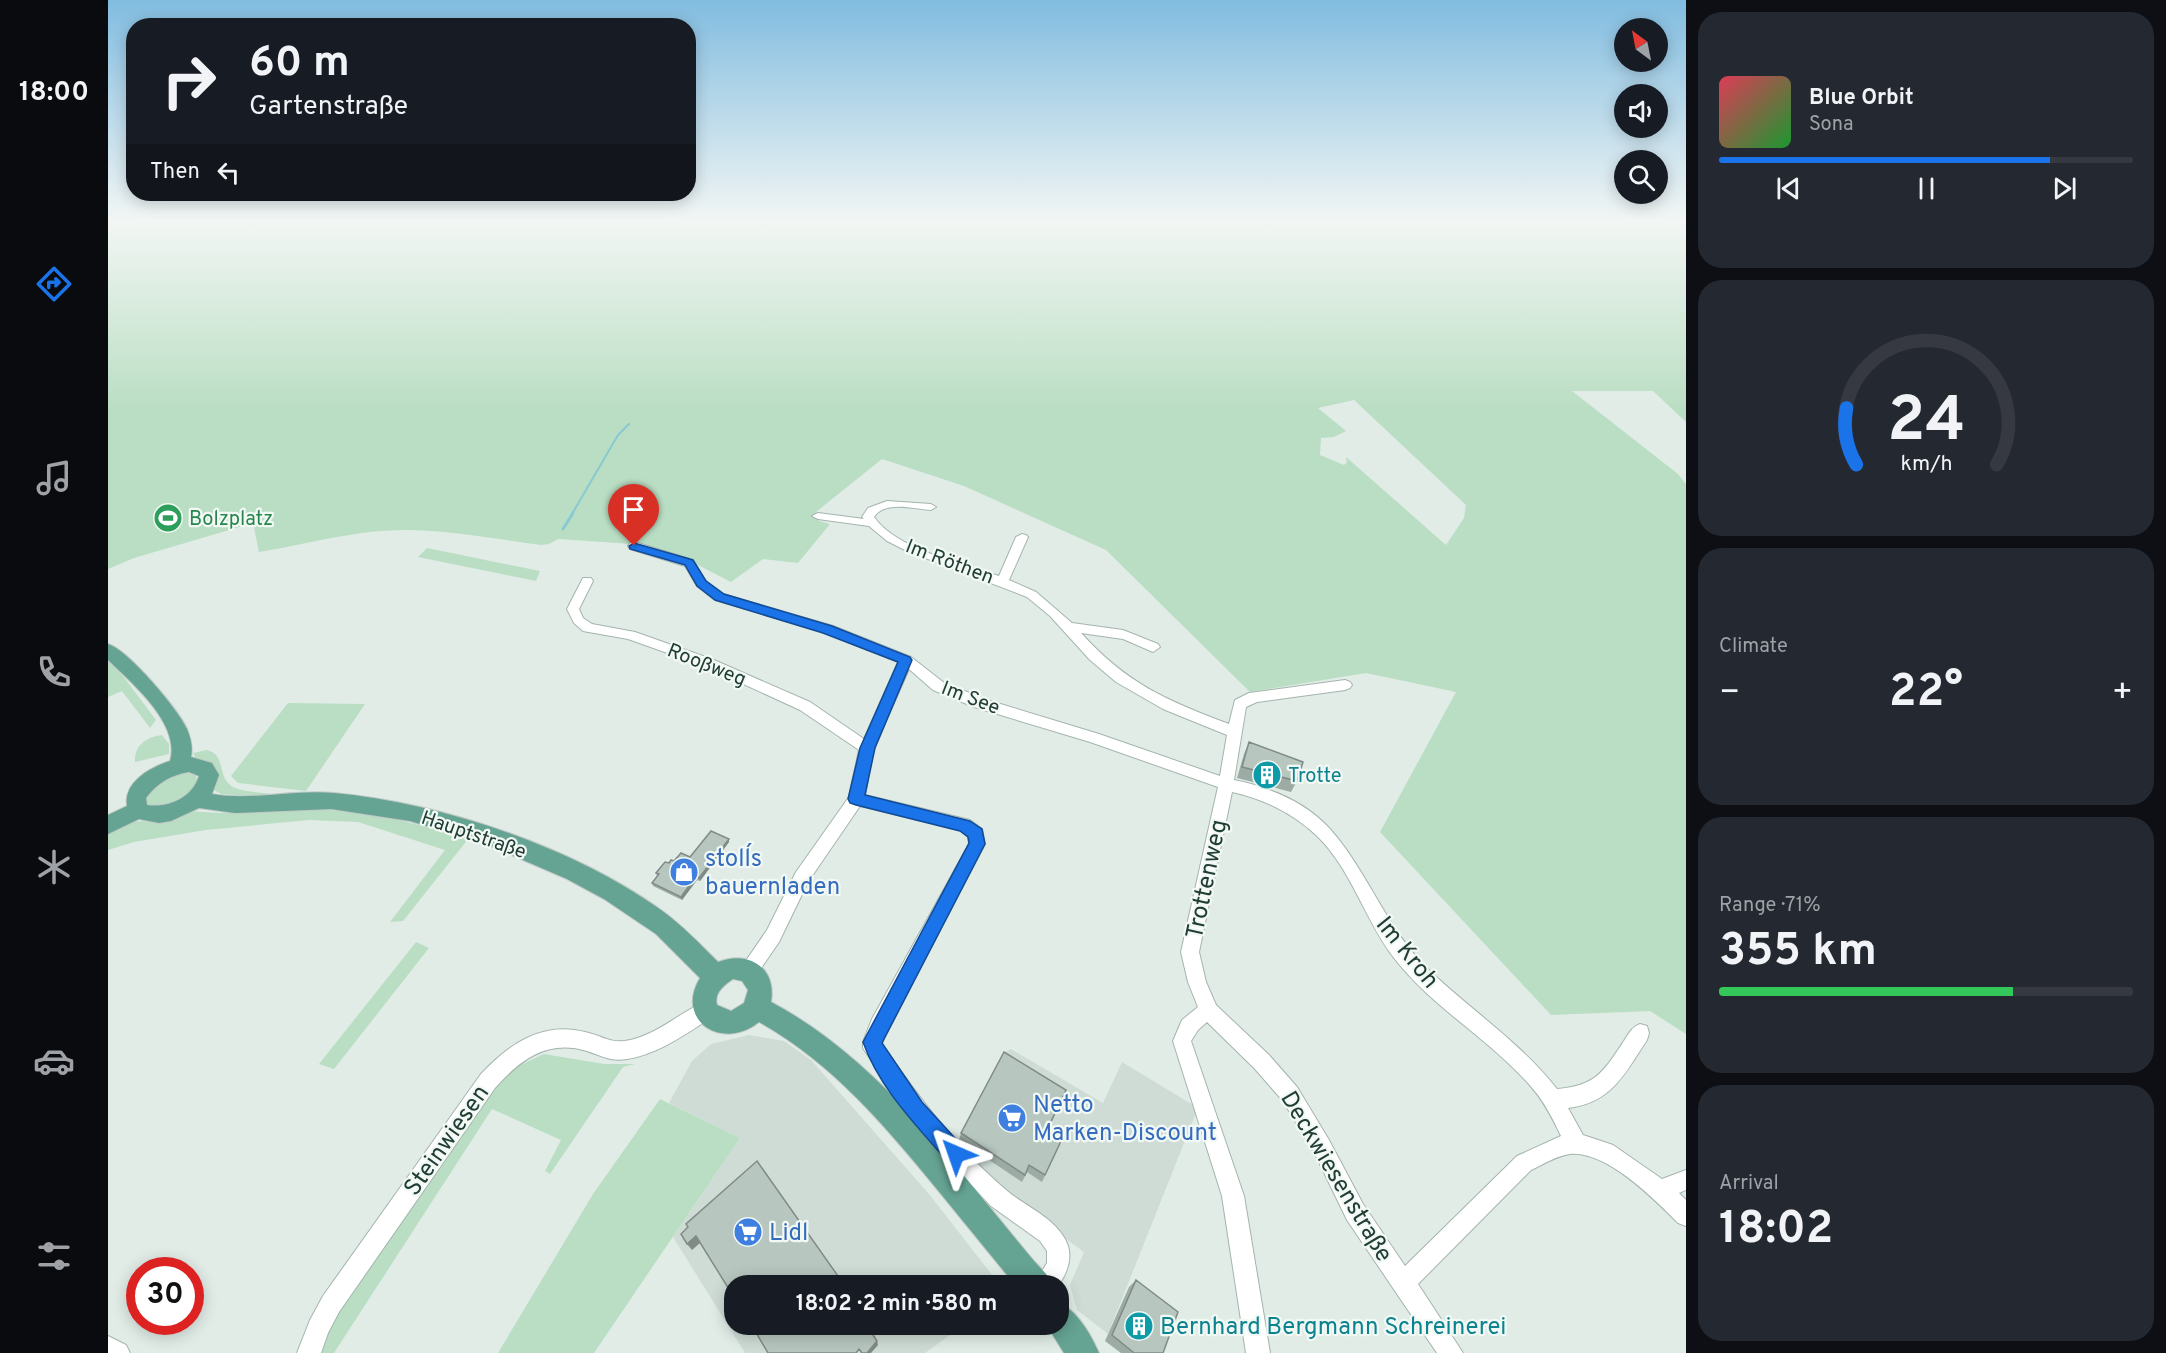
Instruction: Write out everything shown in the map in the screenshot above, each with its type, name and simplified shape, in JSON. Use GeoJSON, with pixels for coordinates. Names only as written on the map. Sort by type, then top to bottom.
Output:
{"type":"FeatureCollection","features":[{"type":"Feature","properties":{"kind":"main road"},"geometry":{"type":"LineString","coordinates":[[108,650],[126,666],[178,728],[183,752],[178,766]]}},
{"type":"Feature","properties":{"kind":"main road"},"geometry":{"type":"LineString","coordinates":[[199,765],[205,769],[208,782],[195,799],[186,806],[164,814],[145,814],[138,810],[136,798],[147,782],[156,775],[178,766],[199,765]]}},
{"type":"Feature","properties":{"kind":"main road","name":"Hauptstraße"},"geometry":{"type":"LineString","coordinates":[[195,799],[234,805],[281,801],[330,801],[387,808],[456,824],[525,851],[614,894],[646,913],[674,935],[715,976]]}},
{"type":"Feature","properties":{"kind":"main road"},"geometry":{"type":"LineString","coordinates":[[108,825],[138,810]]}},
{"type":"Feature","properties":{"kind":"main road"},"geometry":{"type":"LineString","coordinates":[[732,968],[749,971],[759,982],[760,989],[756,1007],[745,1018],[727,1023],[712,1017],[706,1010],[704,996],[715,976],[732,968]]}},
{"type":"Feature","properties":{"kind":"main road"},"geometry":{"type":"LineString","coordinates":[[756,1007],[790,1024],[812,1041],[887,1109],[1027,1275]]}},
{"type":"Feature","properties":{"kind":"main road"},"geometry":{"type":"LineString","coordinates":[[1069,1333],[1083,1353]]}},
{"type":"Feature","properties":{"kind":"street","name":"Im Röthen"},"geometry":{"type":"LineString","coordinates":[[931,507],[881,505],[869,513],[870,523],[888,536],[925,555],[1003,581],[1037,596],[1106,667],[1154,701],[1236,732]]}},
{"type":"Feature","properties":{"kind":"street"},"geometry":{"type":"LineString","coordinates":[[818,516],[870,523]]}},
{"type":"Feature","properties":{"kind":"street","name":"Im Röthen"},"geometry":{"type":"LineString","coordinates":[[1003,581],[1022,537]]}},
{"type":"Feature","properties":{"kind":"street","name":"Im See"},"geometry":{"type":"LineString","coordinates":[[634,546],[689,562],[701,583],[719,597],[828,629],[906,660],[938,686],[979,703],[1094,738],[1226,784]]}},
{"type":"Feature","properties":{"kind":"street","name":"Rooßweg"},"geometry":{"type":"LineString","coordinates":[[587,581],[573,609],[578,620],[588,628],[630,635],[709,663],[805,706],[867,748]]}},
{"type":"Feature","properties":{"kind":"street"},"geometry":{"type":"LineString","coordinates":[[1068,627],[1129,636],[1153,647]]}},
{"type":"Feature","properties":{"kind":"street"},"geometry":{"type":"LineString","coordinates":[[749,971],[773,936],[802,877],[856,799],[867,748],[906,660]]}},
{"type":"Feature","properties":{"kind":"street","name":"Trottenweg"},"geometry":{"type":"LineString","coordinates":[[1209,1011],[1197,982],[1190,952],[1226,784],[1240,704],[1254,697],[1345,685]]}},
{"type":"Feature","properties":{"kind":"street","name":"Im Kroh"},"geometry":{"type":"LineString","coordinates":[[1226,784],[1257,791],[1296,810],[1323,832],[1342,856],[1397,948],[1423,977],[1516,1058],[1553,1099],[1576,1143]]}},
{"type":"Feature","properties":{"kind":"street"},"geometry":{"type":"LineString","coordinates":[[856,799],[964,825],[976,834],[977,844],[879,1026],[872,1042],[873,1048],[915,1109],[942,1140],[999,1198],[1048,1233],[1058,1248],[1058,1267],[1052,1275]]}},
{"type":"Feature","properties":{"kind":"street","name":"Steinwiesen"},"geometry":{"type":"LineString","coordinates":[[309,1353],[318,1328],[331,1304],[503,1062],[538,1041],[556,1037],[589,1042],[613,1051],[637,1048],[651,1043],[706,1010]]}},
{"type":"Feature","properties":{"kind":"street"},"geometry":{"type":"LineString","coordinates":[[1209,1011],[1194,1019],[1186,1028],[1182,1041],[1233,1196],[1258,1353]]}},
{"type":"Feature","properties":{"kind":"street","name":"Deckwiesenstraße"},"geometry":{"type":"LineString","coordinates":[[1209,1011],[1262,1062],[1290,1094],[1322,1147],[1355,1212],[1451,1353]]}},
{"type":"Feature","properties":{"kind":"street"},"geometry":{"type":"LineString","coordinates":[[1553,1099],[1578,1097],[1595,1091],[1605,1082],[1640,1033]]}},
{"type":"Feature","properties":{"kind":"street"},"geometry":{"type":"LineString","coordinates":[[1402,1283],[1524,1163],[1547,1151],[1576,1143],[1597,1149],[1631,1167],[1686,1215]]}},
{"type":"Feature","properties":{"kind":"street"},"geometry":{"type":"LineString","coordinates":[[1660,1190],[1686,1180]]}},
{"type":"Feature","properties":{"kind":"street"},"geometry":{"type":"LineString","coordinates":[[108,1348],[118,1353]]}},
{"type":"Feature","properties":{"kind":"shaded area"},"geometry":{"type":"Polygon","coordinates":[[[749,1035],[784,1041],[811,1060],[929,1194],[992,1275],[724,1275],[724,1319],[673,1237],[740,1138],[669,1103],[692,1061],[711,1044],[749,1035]]]}},
{"type":"Feature","properties":{"kind":"shaded area"},"geometry":{"type":"Polygon","coordinates":[[[1011,1049],[1103,1103],[1122,1062],[1198,1108],[1108,1334],[1077,1310],[1070,1285],[1084,1252],[1013,1201],[957,1145],[1007,1051],[1011,1049]]]}},
{"type":"Feature","properties":{"kind":"shaded area"},"geometry":{"type":"Polygon","coordinates":[[[734,1335],[950,1335],[925,1353],[745,1353],[734,1335]]]}},
{"type":"Feature","properties":{"kind":"green space"},"geometry":{"type":"Polygon","coordinates":[[[108,282],[1686,282],[1686,422],[1653,391],[1572,391],[1678,474],[1686,484],[1686,1034],[1650,1011],[1551,1015],[1380,832],[1456,692],[1366,673],[1250,692],[1106,550],[964,486],[882,459],[816,512],[819,521],[830,524],[798,563],[763,559],[731,582],[690,561],[631,544],[558,539],[541,545],[442,532],[390,530],[352,534],[259,552],[253,523],[134,558],[108,569],[108,282]],[[1354,400],[1318,408],[1346,431],[1334,437],[1321,438],[1320,455],[1344,465],[1347,462],[1346,457],[1446,545],[1464,518],[1466,505],[1354,400]]]}},
{"type":"Feature","properties":{"kind":"green space"},"geometry":{"type":"Polygon","coordinates":[[[427,548],[540,571],[536,581],[418,557],[427,548]]]}},
{"type":"Feature","properties":{"kind":"green space"},"geometry":{"type":"Polygon","coordinates":[[[108,661],[120,672],[156,720],[150,728],[122,691],[108,697],[108,661]]]}},
{"type":"Feature","properties":{"kind":"green space"},"geometry":{"type":"Polygon","coordinates":[[[288,703],[365,704],[306,791],[238,783],[231,776],[288,703]]]}},
{"type":"Feature","properties":{"kind":"green space"},"geometry":{"type":"Polygon","coordinates":[[[162,735],[169,744],[169,754],[135,762],[135,756],[142,743],[162,735]]]}},
{"type":"Feature","properties":{"kind":"green space"},"geometry":{"type":"Polygon","coordinates":[[[207,750],[217,756],[225,778],[233,787],[271,794],[268,797],[221,794],[214,790],[193,753],[207,750]]]}},
{"type":"Feature","properties":{"kind":"green space"},"geometry":{"type":"Polygon","coordinates":[[[183,770],[195,773],[198,783],[182,802],[146,808],[144,792],[183,770]]]}},
{"type":"Feature","properties":{"kind":"green space"},"geometry":{"type":"Polygon","coordinates":[[[313,808],[384,816],[469,838],[403,921],[390,922],[445,850],[358,822],[309,820],[206,830],[134,842],[108,850],[108,832],[130,822],[160,820],[190,811],[219,813],[313,808]]]}},
{"type":"Feature","properties":{"kind":"green space"},"geometry":{"type":"Polygon","coordinates":[[[416,942],[429,948],[334,1069],[319,1064],[416,942]]]}},
{"type":"Feature","properties":{"kind":"green space"},"geometry":{"type":"Polygon","coordinates":[[[544,1054],[604,1064],[635,1064],[623,1067],[550,1174],[545,1171],[561,1140],[492,1109],[334,1353],[305,1353],[505,1072],[544,1054]]]}},
{"type":"Feature","properties":{"kind":"green space"},"geometry":{"type":"Polygon","coordinates":[[[660,1099],[740,1138],[594,1353],[498,1353],[593,1194],[660,1099]]]}},
{"type":"Feature","properties":{"kind":"building"},"geometry":{"type":"Polygon","coordinates":[[[1249,742],[1303,762],[1297,781],[1242,767],[1249,742]]]}},
{"type":"Feature","properties":{"kind":"building","name":"stoll´s bauernladen"},"geometry":{"type":"Polygon","coordinates":[[[711,831],[729,839],[699,878],[696,876],[681,897],[652,883],[659,874],[656,873],[665,862],[674,861],[681,853],[690,857],[711,831]]]}},
{"type":"Feature","properties":{"kind":"building","name":"Netto Marken-Discount"},"geometry":{"type":"Polygon","coordinates":[[[1004,1052],[1066,1090],[1047,1130],[1062,1139],[1045,1175],[1029,1165],[1025,1175],[961,1133],[1004,1052]]]}},
{"type":"Feature","properties":{"kind":"building","name":"Lidl"},"geometry":{"type":"Polygon","coordinates":[[[757,1161],[837,1275],[724,1275],[724,1281],[696,1236],[687,1244],[681,1234],[688,1227],[686,1224],[757,1161]]]}},
{"type":"Feature","properties":{"kind":"building","name":"Bernhard Bergmann Schreinerei"},"geometry":{"type":"Polygon","coordinates":[[[1136,1280],[1178,1312],[1163,1353],[1133,1353],[1112,1335],[1136,1280]]]}},
{"type":"Feature","properties":{"kind":"building"},"geometry":{"type":"Polygon","coordinates":[[[757,1335],[873,1335],[877,1341],[867,1353],[862,1353],[859,1349],[856,1353],[768,1353],[757,1335]]]}},
{"type":"Feature","properties":{"kind":"waterway"},"geometry":{"type":"LineString","coordinates":[[572,514],[618,435],[629,424]]}},
{"type":"Feature","properties":{"kind":"waterway"},"geometry":{"type":"LineString","coordinates":[[563,529],[573,513]]}},
{"type":"Feature","properties":{"kind":"place","name":"Bolzplatz"},"geometry":{"type":"Point","coordinates":[168,518]}},
{"type":"Feature","properties":{"kind":"place","name":"Trotte"},"geometry":{"type":"Point","coordinates":[1267,775]}},
{"type":"Feature","properties":{"kind":"place","name":"stoll´s bauernladen"},"geometry":{"type":"Point","coordinates":[684,872]}},
{"type":"Feature","properties":{"kind":"place","name":"Netto Marken-Discount"},"geometry":{"type":"Point","coordinates":[1012,1118]}},
{"type":"Feature","properties":{"kind":"place","name":"Lidl"},"geometry":{"type":"Point","coordinates":[748,1232]}},
{"type":"Feature","properties":{"kind":"place","name":"Bernhard Bergmann Schreinerei"},"geometry":{"type":"Point","coordinates":[1139,1326]}},
{"type":"Feature","properties":{"kind":"route"},"geometry":{"type":"LineString","coordinates":[[634,546],[689,562],[701,583],[719,597],[828,629],[906,660],[867,748],[856,799],[964,825],[972,828],[976,834],[977,844],[872,1042],[877,1055],[915,1109],[956,1154]]}}]}
